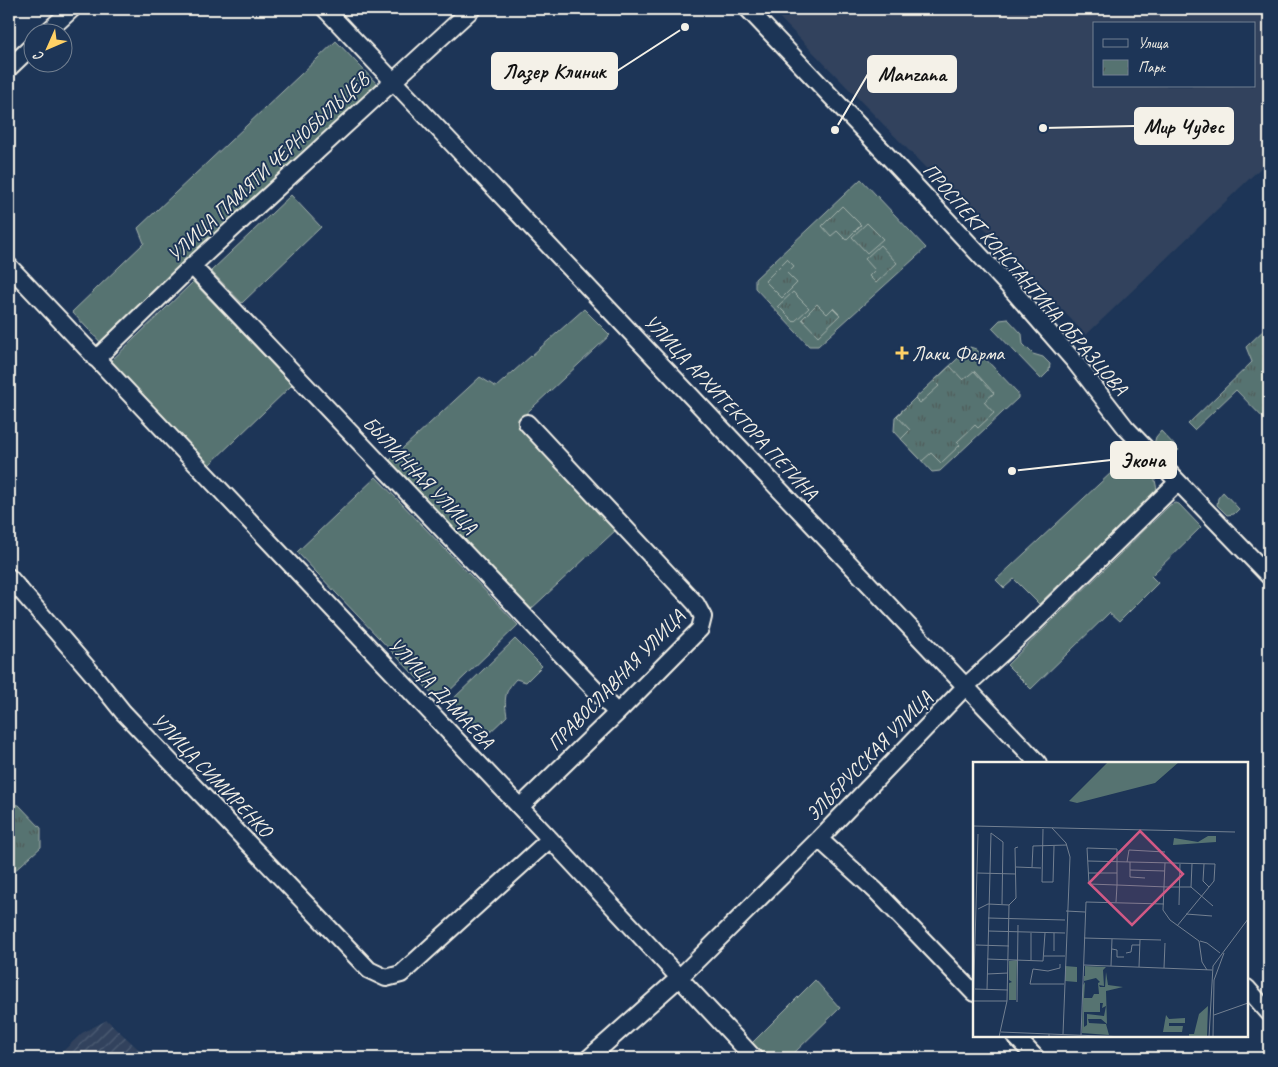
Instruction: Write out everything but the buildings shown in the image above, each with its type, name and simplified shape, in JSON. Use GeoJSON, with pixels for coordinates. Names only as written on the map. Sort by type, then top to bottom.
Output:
{"type":"FeatureCollection","features":[{"type":"Feature","properties":{"kind":"street"},"geometry":{"type":"LineString","coordinates":[[58,22],[72,9]]}},
{"type":"Feature","properties":{"kind":"street","name":"УЛИЦА АРХИТЕКТОРА ПЕТИНА"},"geometry":{"type":"LineString","coordinates":[[325,9],[1037,762]]}},
{"type":"Feature","properties":{"kind":"street","name":"УЛИЦА ПАМЯТИ ЧЕРНОБЫЛЬЦЕВ"},"geometry":{"type":"LineString","coordinates":[[96,359],[192,266],[472,9]]}},
{"type":"Feature","properties":{"kind":"street","name":"ПРОСПЕКТ КОНСТАНТИНА ОБРАЗЦОВА"},"geometry":{"type":"LineString","coordinates":[[748,9],[883,150],[1014,292],[1075,362],[1126,428],[1269,576]]}},
{"type":"Feature","properties":{"kind":"street"},"geometry":{"type":"LineString","coordinates":[[9,68],[22,56]]}},
{"type":"Feature","properties":{"kind":"street","name":"УЛИЦА ДАМАЕВА"},"geometry":{"type":"LineString","coordinates":[[9,266],[520,807],[754,1058]]}},
{"type":"Feature","properties":{"kind":"street","name":"БЫЛИННАЯ УЛИЦА"},"geometry":{"type":"LineString","coordinates":[[192,266],[617,713]]}},
{"type":"Feature","properties":{"kind":"street","name":"ПРАВОСЛАВНАЯ УЛИЦА"},"geometry":{"type":"LineString","coordinates":[[520,807],[700,629],[703,617],[696,604],[527,423]]}},
{"type":"Feature","properties":{"kind":"street","name":"ЭЛЬБРУССКАЯ УЛИЦА"},"geometry":{"type":"LineString","coordinates":[[589,1058],[679,978],[818,839],[966,686],[1026,631],[1178,482]]}},
{"type":"Feature","properties":{"kind":"street","name":"УЛИЦА СИМИРЕНКО"},"geometry":{"type":"LineString","coordinates":[[9,577],[123,712],[369,970],[386,978],[402,974],[550,839]]}},
{"type":"Feature","properties":{"kind":"street"},"geometry":{"type":"LineString","coordinates":[[818,839],[876,891],[973,992]]}},
{"type":"Feature","properties":{"kind":"street"},"geometry":{"type":"LineString","coordinates":[[1248,989],[1269,1013]]}},
{"type":"Feature","properties":{"kind":"street"},"geometry":{"type":"LineString","coordinates":[[1016,1037],[1036,1058]]}},
{"type":"Feature","properties":{"kind":"shaded area"},"geometry":{"type":"Polygon","coordinates":[[[771,9],[1263,9],[1269,15],[1269,160],[1086,335],[771,9]]]}},
{"type":"Feature","properties":{"kind":"shaded area"},"geometry":{"type":"Polygon","coordinates":[[[107,1020],[148,1058],[56,1058],[82,1033],[107,1020]]]}},
{"type":"Feature","properties":{"kind":"green space"},"geometry":{"type":"Polygon","coordinates":[[[336,41],[380,87],[105,347],[72,312],[144,243],[138,228],[336,41]]]}},
{"type":"Feature","properties":{"kind":"green space"},"geometry":{"type":"Polygon","coordinates":[[[861,179],[926,248],[818,346],[809,346],[755,288],[755,279],[861,179]]]}},
{"type":"Feature","properties":{"kind":"green space"},"geometry":{"type":"Polygon","coordinates":[[[291,195],[321,227],[242,303],[211,271],[291,195]]]}},
{"type":"Feature","properties":{"kind":"green space"},"geometry":{"type":"Polygon","coordinates":[[[842,206],[861,225],[846,240],[837,231],[831,236],[822,226],[842,206]]]}},
{"type":"Feature","properties":{"kind":"green space"},"geometry":{"type":"Polygon","coordinates":[[[867,223],[883,239],[867,253],[852,237],[867,223]]]}},
{"type":"Feature","properties":{"kind":"green space"},"geometry":{"type":"Polygon","coordinates":[[[880,245],[897,263],[876,283],[869,276],[875,270],[865,259],[880,245]]]}},
{"type":"Feature","properties":{"kind":"green space"},"geometry":{"type":"Polygon","coordinates":[[[787,259],[794,266],[787,273],[797,283],[782,298],[765,281],[787,259]]]}},
{"type":"Feature","properties":{"kind":"green space"},"geometry":{"type":"Polygon","coordinates":[[[193,282],[292,385],[208,466],[109,363],[193,282]]]}},
{"type":"Feature","properties":{"kind":"green space"},"geometry":{"type":"Polygon","coordinates":[[[793,292],[809,308],[794,322],[778,306],[793,292]]]}},
{"type":"Feature","properties":{"kind":"green space"},"geometry":{"type":"Polygon","coordinates":[[[817,304],[827,314],[833,308],[840,315],[818,336],[802,319],[817,304]]]}},
{"type":"Feature","properties":{"kind":"green space"},"geometry":{"type":"Polygon","coordinates":[[[584,309],[610,335],[518,421],[617,529],[530,610],[390,460],[480,377],[496,387],[584,309]]]}},
{"type":"Feature","properties":{"kind":"green space"},"geometry":{"type":"Polygon","coordinates":[[[1008,319],[1022,334],[1023,344],[1033,354],[1043,357],[1050,364],[1049,371],[1041,379],[992,328],[1000,320],[1008,319]]]}},
{"type":"Feature","properties":{"kind":"green space"},"geometry":{"type":"Polygon","coordinates":[[[1269,325],[1269,424],[1236,390],[1194,430],[1188,424],[1252,362],[1246,347],[1269,325]]]}},
{"type":"Feature","properties":{"kind":"green space"},"geometry":{"type":"Polygon","coordinates":[[[970,347],[976,349],[1018,393],[1018,398],[940,471],[932,472],[894,431],[895,417],[970,347]]]}},
{"type":"Feature","properties":{"kind":"green space"},"geometry":{"type":"Polygon","coordinates":[[[950,366],[963,380],[974,371],[994,393],[984,402],[994,413],[978,428],[975,425],[957,442],[960,445],[941,463],[931,453],[922,461],[901,439],[910,430],[897,416],[915,398],[920,403],[939,386],[934,381],[950,366]]]}},
{"type":"Feature","properties":{"kind":"green space"},"geometry":{"type":"Polygon","coordinates":[[[1161,431],[1179,450],[1167,456],[1154,444],[1156,437],[1161,431]]]}},
{"type":"Feature","properties":{"kind":"green space"},"geometry":{"type":"Polygon","coordinates":[[[1132,457],[1155,480],[1157,490],[1039,604],[1014,579],[1004,588],[996,580],[1127,458],[1132,457]]]}},
{"type":"Feature","properties":{"kind":"green space"},"geometry":{"type":"Polygon","coordinates":[[[376,477],[518,625],[439,701],[297,552],[376,477]]]}},
{"type":"Feature","properties":{"kind":"green space"},"geometry":{"type":"Polygon","coordinates":[[[1223,492],[1239,509],[1234,514],[1227,515],[1217,505],[1218,498],[1223,492]]]}},
{"type":"Feature","properties":{"kind":"green space"},"geometry":{"type":"Polygon","coordinates":[[[1179,504],[1201,527],[1151,576],[1158,583],[1119,622],[1109,613],[1031,689],[1007,665],[1170,505],[1179,504]]]}},
{"type":"Feature","properties":{"kind":"green space"},"geometry":{"type":"Polygon","coordinates":[[[515,639],[542,666],[526,682],[516,679],[512,684],[506,696],[507,716],[486,736],[452,700],[515,639]]]}},
{"type":"Feature","properties":{"kind":"green space"},"geometry":{"type":"Polygon","coordinates":[[[9,804],[19,805],[41,828],[41,847],[12,873],[9,870],[9,804]]]}},
{"type":"Feature","properties":{"kind":"green space"},"geometry":{"type":"Polygon","coordinates":[[[815,980],[840,1008],[789,1058],[767,1058],[752,1043],[815,980]]]}},
{"type":"Feature","properties":{"kind":"place","name":"Лазер Клиник"},"geometry":{"type":"Point","coordinates":[685,27]}},
{"type":"Feature","properties":{"kind":"place","name":"Мир Чудес"},"geometry":{"type":"Point","coordinates":[1043,128]}},
{"type":"Feature","properties":{"kind":"place","name":"Manzana"},"geometry":{"type":"Point","coordinates":[835,130]}},
{"type":"Feature","properties":{"kind":"place","name":"Лаки Фарма"},"geometry":{"type":"Point","coordinates":[902,353]}},
{"type":"Feature","properties":{"kind":"place","name":"Экона"},"geometry":{"type":"Point","coordinates":[1012,471]}}]}
